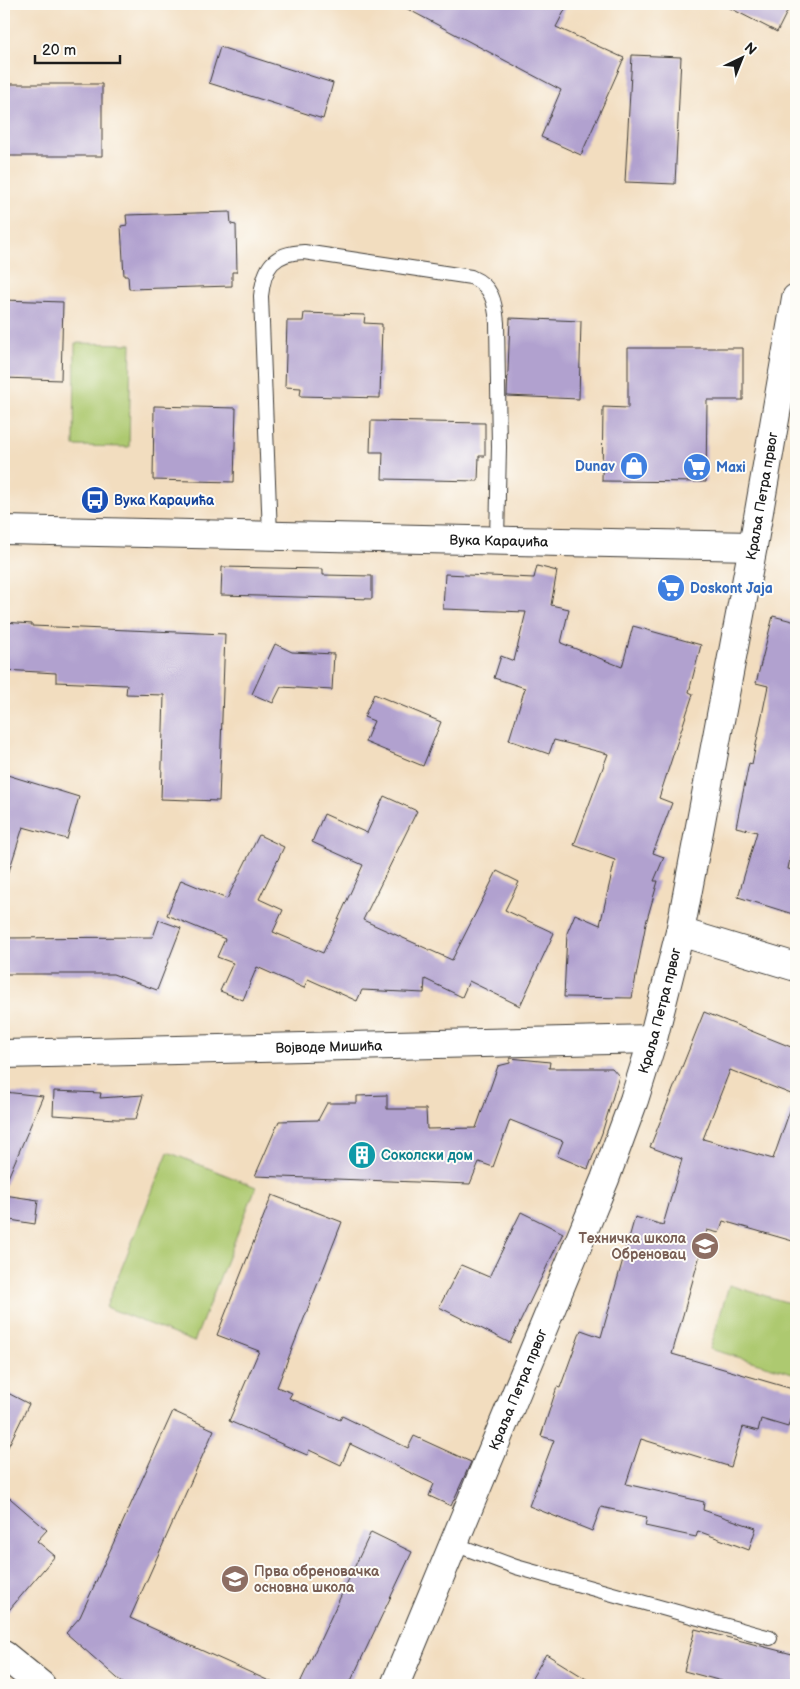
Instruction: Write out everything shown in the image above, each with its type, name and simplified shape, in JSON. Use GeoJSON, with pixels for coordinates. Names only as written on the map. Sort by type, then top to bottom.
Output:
{"type":"FeatureCollection","features":[{"type":"Feature","properties":{"kind":"street","name":"Краља Петра првог"},"geometry":{"type":"LineString","coordinates":[[395,1685],[604,1179],[634,1100],[654,1039],[680,932],[753,546],[796,298]]}},
{"type":"Feature","properties":{"kind":"street","name":"Вука Караџића"},"geometry":{"type":"LineString","coordinates":[[4,530],[753,546]]}},
{"type":"Feature","properties":{"kind":"street"},"geometry":{"type":"LineString","coordinates":[[680,932],[796,967]]}},
{"type":"Feature","properties":{"kind":"street","name":"Војводе Мишића"},"geometry":{"type":"LineString","coordinates":[[4,1054],[654,1039]]}},
{"type":"Feature","properties":{"kind":"street"},"geometry":{"type":"LineString","coordinates":[[4,1655],[41,1685]]}},
{"type":"Feature","properties":{"kind":"lane"},"geometry":{"type":"LineString","coordinates":[[270,535],[261,306],[263,282],[268,270],[281,256],[304,252],[471,277],[480,281],[491,292],[496,307],[497,322],[499,447],[497,540]]}},
{"type":"Feature","properties":{"kind":"lane"},"geometry":{"type":"LineString","coordinates":[[454,1544],[516,1567],[770,1638]]}},
{"type":"Feature","properties":{"kind":"green space"},"geometry":{"type":"Polygon","coordinates":[[[75,343],[131,344],[129,447],[74,446],[75,343]]]}},
{"type":"Feature","properties":{"kind":"green space"},"geometry":{"type":"Polygon","coordinates":[[[168,1152],[256,1187],[194,1342],[106,1307],[168,1152]]]}},
{"type":"Feature","properties":{"kind":"green space"},"geometry":{"type":"Polygon","coordinates":[[[729,1285],[796,1305],[796,1374],[710,1349],[729,1285]]]}},
{"type":"Feature","properties":{"kind":"building"},"geometry":{"type":"Polygon","coordinates":[[[398,4],[568,4],[556,27],[624,58],[581,155],[541,137],[561,90],[398,4]]]}},
{"type":"Feature","properties":{"kind":"building"},"geometry":{"type":"Polygon","coordinates":[[[722,4],[791,4],[777,32],[722,4]]]}},
{"type":"Feature","properties":{"kind":"building"},"geometry":{"type":"Polygon","coordinates":[[[220,47],[333,83],[323,119],[209,83],[220,47]]]}},
{"type":"Feature","properties":{"kind":"building"},"geometry":{"type":"Polygon","coordinates":[[[632,55],[681,57],[675,184],[625,182],[632,55]]]}},
{"type":"Feature","properties":{"kind":"building"},"geometry":{"type":"Polygon","coordinates":[[[4,84],[102,84],[102,156],[4,156],[4,84]]]}},
{"type":"Feature","properties":{"kind":"building"},"geometry":{"type":"Polygon","coordinates":[[[230,212],[231,224],[236,225],[237,272],[232,272],[232,286],[129,289],[128,276],[124,276],[121,226],[127,225],[126,215],[230,212]]]}},
{"type":"Feature","properties":{"kind":"building"},"geometry":{"type":"Polygon","coordinates":[[[4,300],[63,302],[61,380],[4,378],[4,300]]]}},
{"type":"Feature","properties":{"kind":"building"},"geometry":{"type":"Polygon","coordinates":[[[304,313],[365,315],[364,323],[382,324],[380,398],[300,396],[301,388],[285,387],[287,321],[303,321],[304,313]]]}},
{"type":"Feature","properties":{"kind":"building"},"geometry":{"type":"Polygon","coordinates":[[[510,318],[581,321],[579,399],[507,396],[510,318]]]}},
{"type":"Feature","properties":{"kind":"building"},"geometry":{"type":"Polygon","coordinates":[[[628,348],[743,348],[743,400],[707,400],[706,482],[602,481],[603,407],[628,408],[628,348]]]}},
{"type":"Feature","properties":{"kind":"building"},"geometry":{"type":"Polygon","coordinates":[[[154,406],[236,408],[234,482],[153,480],[154,406]]]}},
{"type":"Feature","properties":{"kind":"building"},"geometry":{"type":"Polygon","coordinates":[[[371,421],[485,423],[485,456],[479,456],[478,481],[382,479],[383,452],[370,452],[371,421]]]}},
{"type":"Feature","properties":{"kind":"building"},"geometry":{"type":"Polygon","coordinates":[[[537,566],[557,571],[551,605],[569,609],[561,643],[622,667],[633,626],[701,645],[689,692],[693,694],[659,798],[672,803],[653,853],[664,857],[654,881],[658,881],[646,923],[632,998],[564,997],[567,933],[575,914],[600,925],[615,860],[574,845],[608,754],[554,740],[549,754],[509,740],[525,688],[494,678],[501,656],[514,661],[526,612],[443,609],[445,574],[534,578],[537,566]]]}},
{"type":"Feature","properties":{"kind":"building"},"geometry":{"type":"Polygon","coordinates":[[[222,567],[323,569],[323,575],[372,576],[372,599],[221,595],[222,567]]]}},
{"type":"Feature","properties":{"kind":"building"},"geometry":{"type":"Polygon","coordinates":[[[773,616],[796,622],[796,828],[788,869],[796,871],[796,915],[738,897],[757,832],[736,827],[749,763],[752,764],[768,686],[756,683],[773,616]]]}},
{"type":"Feature","properties":{"kind":"building"},"geometry":{"type":"Polygon","coordinates":[[[4,622],[32,624],[32,626],[225,634],[219,801],[161,799],[164,695],[126,694],[127,685],[56,682],[56,673],[4,670],[4,622]]]}},
{"type":"Feature","properties":{"kind":"building"},"geometry":{"type":"Polygon","coordinates":[[[275,644],[292,652],[334,654],[332,690],[281,687],[273,703],[252,694],[275,644]]]}},
{"type":"Feature","properties":{"kind":"building"},"geometry":{"type":"Polygon","coordinates":[[[374,694],[441,722],[423,766],[365,742],[374,721],[364,717],[374,694]]]}},
{"type":"Feature","properties":{"kind":"building"},"geometry":{"type":"Polygon","coordinates":[[[4,774],[79,797],[67,839],[23,827],[9,871],[4,871],[4,774]]]}},
{"type":"Feature","properties":{"kind":"building"},"geometry":{"type":"Polygon","coordinates":[[[384,796],[417,811],[363,920],[452,960],[497,871],[519,882],[505,910],[554,933],[520,1006],[469,981],[462,997],[425,979],[424,993],[362,990],[357,1001],[308,979],[304,988],[257,967],[243,1000],[220,991],[233,963],[217,957],[225,939],[167,915],[181,880],[227,899],[259,835],[284,847],[259,899],[283,910],[273,932],[323,953],[363,865],[312,842],[324,814],[367,833],[384,796]]]}},
{"type":"Feature","properties":{"kind":"building"},"geometry":{"type":"Polygon","coordinates":[[[159,920],[181,928],[157,990],[113,974],[4,974],[4,938],[153,937],[159,920]]]}},
{"type":"Feature","properties":{"kind":"building"},"geometry":{"type":"Polygon","coordinates":[[[704,1012],[796,1049],[796,1096],[730,1070],[703,1139],[773,1159],[793,1102],[796,1102],[796,1242],[723,1221],[719,1233],[707,1230],[672,1354],[796,1390],[796,1398],[788,1427],[761,1419],[758,1431],[743,1427],[731,1467],[641,1439],[626,1484],[704,1502],[703,1510],[756,1528],[749,1550],[698,1531],[696,1537],[645,1526],[647,1517],[601,1507],[592,1531],[529,1506],[554,1440],[541,1436],[557,1387],[560,1388],[581,1330],[601,1337],[635,1217],[663,1225],[682,1159],[650,1147],[704,1012]]]}},
{"type":"Feature","properties":{"kind":"building"},"geometry":{"type":"Polygon","coordinates":[[[510,1058],[550,1062],[549,1068],[612,1068],[619,1076],[602,1133],[588,1169],[557,1156],[563,1141],[510,1120],[493,1167],[479,1162],[470,1184],[255,1176],[279,1121],[318,1120],[327,1103],[357,1103],[357,1096],[387,1095],[387,1109],[426,1109],[427,1129],[476,1128],[498,1066],[510,1063],[510,1058]]]}},
{"type":"Feature","properties":{"kind":"building"},"geometry":{"type":"Polygon","coordinates":[[[54,1091],[101,1093],[100,1098],[143,1095],[136,1119],[116,1119],[53,1115],[54,1091]]]}},
{"type":"Feature","properties":{"kind":"building"},"geometry":{"type":"Polygon","coordinates":[[[4,1092],[43,1096],[4,1187],[4,1092]]]}},
{"type":"Feature","properties":{"kind":"building"},"geometry":{"type":"Polygon","coordinates":[[[4,1195],[38,1200],[35,1224],[4,1219],[4,1195]]]}},
{"type":"Feature","properties":{"kind":"building"},"geometry":{"type":"Polygon","coordinates":[[[272,1195],[342,1222],[277,1387],[292,1393],[289,1398],[340,1420],[342,1416],[408,1448],[414,1436],[471,1462],[451,1506],[429,1496],[434,1484],[350,1444],[341,1465],[309,1450],[307,1455],[229,1421],[259,1351],[217,1335],[272,1195]]]}},
{"type":"Feature","properties":{"kind":"building"},"geometry":{"type":"Polygon","coordinates":[[[521,1212],[563,1233],[510,1343],[439,1307],[461,1265],[489,1277],[521,1212]]]}},
{"type":"Feature","properties":{"kind":"building"},"geometry":{"type":"Polygon","coordinates":[[[4,1391],[29,1404],[4,1455],[4,1391]]]}},
{"type":"Feature","properties":{"kind":"building"},"geometry":{"type":"Polygon","coordinates":[[[173,1411],[214,1430],[130,1618],[278,1685],[125,1685],[66,1633],[80,1617],[173,1411]]]}},
{"type":"Feature","properties":{"kind":"building"},"geometry":{"type":"Polygon","coordinates":[[[4,1493],[47,1530],[37,1541],[55,1556],[4,1616],[4,1493]]]}},
{"type":"Feature","properties":{"kind":"building"},"geometry":{"type":"Polygon","coordinates":[[[371,1532],[412,1552],[349,1685],[299,1685],[371,1532]]]}},
{"type":"Feature","properties":{"kind":"building"},"geometry":{"type":"Polygon","coordinates":[[[695,1629],[796,1655],[796,1685],[737,1685],[684,1671],[695,1629]]]}},
{"type":"Feature","properties":{"kind":"building"},"geometry":{"type":"Polygon","coordinates":[[[546,1654],[596,1685],[528,1685],[546,1654]]]}},
{"type":"Feature","properties":{"kind":"place","name":"Dunav"},"geometry":{"type":"Point","coordinates":[634,466]}},
{"type":"Feature","properties":{"kind":"place","name":"Maxi"},"geometry":{"type":"Point","coordinates":[697,467]}},
{"type":"Feature","properties":{"kind":"place","name":"Вука Караџића"},"geometry":{"type":"Point","coordinates":[95,500]}},
{"type":"Feature","properties":{"kind":"place","name":"Doskont Jaja"},"geometry":{"type":"Point","coordinates":[671,588]}},
{"type":"Feature","properties":{"kind":"place","name":"Соколски дом"},"geometry":{"type":"Point","coordinates":[362,1155]}},
{"type":"Feature","properties":{"kind":"place","name":"Техничка школа Обреновац"},"geometry":{"type":"Point","coordinates":[705,1246]}},
{"type":"Feature","properties":{"kind":"place","name":"Прва обреновачка основна школа"},"geometry":{"type":"Point","coordinates":[235,1579]}}]}
